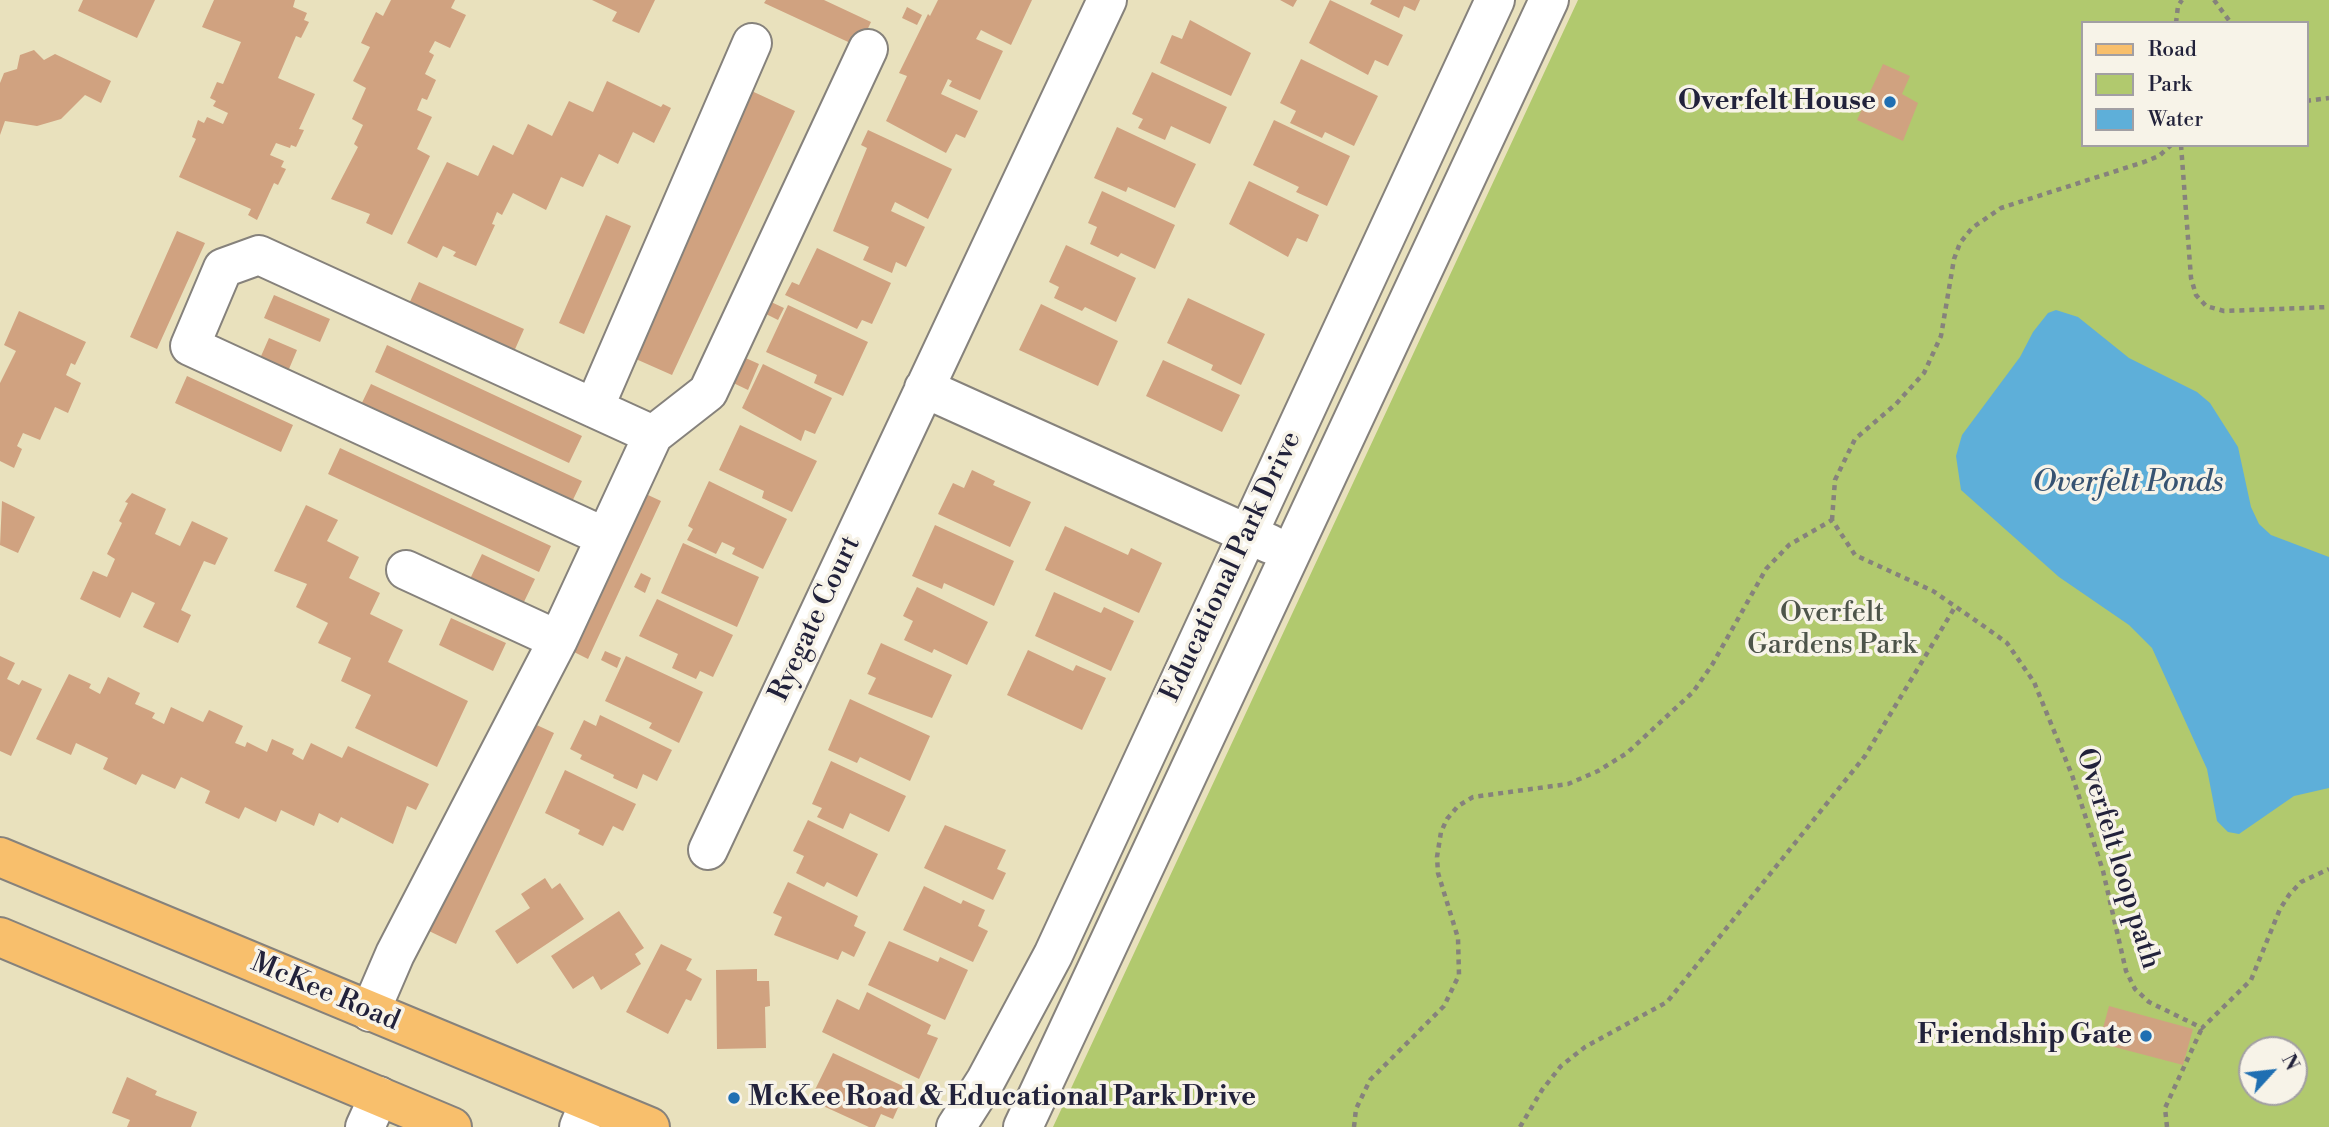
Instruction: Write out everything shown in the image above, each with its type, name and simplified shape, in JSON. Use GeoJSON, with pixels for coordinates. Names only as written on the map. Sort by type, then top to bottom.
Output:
{"type":"FeatureCollection","features":[{"type":"Feature","properties":{"kind":"main road","name":"McKee Road"},"geometry":{"type":"LineString","coordinates":[[0,857],[370,1012],[584,1115],[650,1127]]}},
{"type":"Feature","properties":{"kind":"main road"},"geometry":{"type":"LineString","coordinates":[[0,937],[372,1112],[452,1127]]}},
{"type":"Feature","properties":{"kind":"street","name":"Ryegate Court"},"geometry":{"type":"LineString","coordinates":[[708,850],[1107,0]]}},
{"type":"Feature","properties":{"kind":"street","name":"Educational Park Drive"},"geometry":{"type":"LineString","coordinates":[[956,1127],[986,1080],[1053,955],[1494,0]]}},
{"type":"Feature","properties":{"kind":"street","name":"Educational Park Drive"},"geometry":{"type":"LineString","coordinates":[[1023,1127],[1549,0]]}},
{"type":"Feature","properties":{"kind":"street"},"geometry":{"type":"LineString","coordinates":[[594,408],[752,43]]}},
{"type":"Feature","properties":{"kind":"street"},"geometry":{"type":"LineString","coordinates":[[370,1012],[395,954],[558,640],[653,435],[708,392],[868,49]]}},
{"type":"Feature","properties":{"kind":"street"},"geometry":{"type":"LineString","coordinates":[[605,537],[190,346],[223,268],[259,255],[653,435]]}},
{"type":"Feature","properties":{"kind":"street"},"geometry":{"type":"LineString","coordinates":[[924,388],[1247,536],[1291,551]]}},
{"type":"Feature","properties":{"kind":"street"},"geometry":{"type":"LineString","coordinates":[[406,570],[558,640]]}},
{"type":"Feature","properties":{"kind":"path"},"geometry":{"type":"LineString","coordinates":[[2176,21],[2178,6],[2182,0]]}},
{"type":"Feature","properties":{"kind":"path"},"geometry":{"type":"LineString","coordinates":[[2214,0],[2230,21]]}},
{"type":"Feature","properties":{"kind":"path"},"geometry":{"type":"LineString","coordinates":[[2308,101],[2329,98]]}},
{"type":"Feature","properties":{"kind":"path"},"geometry":{"type":"LineString","coordinates":[[1354,1127],[1356,1109],[1370,1080],[1444,1006],[1459,975],[1458,938],[1438,873],[1437,857],[1441,832],[1447,819],[1458,806],[1474,797],[1568,784],[1598,771],[1627,753],[1693,692],[1712,665],[1766,569],[1789,545],[1832,520],[1835,480],[1855,439],[1912,388],[1927,365],[1941,336],[1954,260],[1960,243],[1972,228],[2001,208],[2144,162],[2159,156],[2169,147]]}},
{"type":"Feature","properties":{"kind":"path"},"geometry":{"type":"LineString","coordinates":[[2181,147],[2191,278],[2196,295],[2206,306],[2224,311],[2329,307]]}},
{"type":"Feature","properties":{"kind":"path","name":"Overfelt loop path"},"geometry":{"type":"LineString","coordinates":[[1832,520],[1855,555],[1933,591],[2007,643],[2034,682],[2072,775],[2103,871],[2126,971],[2134,989],[2149,1002],[2202,1028]]}},
{"type":"Feature","properties":{"kind":"path"},"geometry":{"type":"LineString","coordinates":[[1520,1127],[1542,1090],[1561,1066],[1585,1047],[1667,1002],[1864,756],[1955,607]]}},
{"type":"Feature","properties":{"kind":"path"},"geometry":{"type":"LineString","coordinates":[[2167,1127],[2165,1108],[2202,1028],[2251,980],[2280,909],[2289,895],[2301,882],[2329,869]]}},
{"type":"Feature","properties":{"kind":"green space","name":"Overfelt Gardens Park"},"geometry":{"type":"Polygon","coordinates":[[[1578,0],[2329,0],[2329,1127],[1053,1127],[1578,0]]]}},
{"type":"Feature","properties":{"kind":"water","name":"Overfelt Ponds"},"geometry":{"type":"Polygon","coordinates":[[[2056,310],[2078,317],[2129,358],[2197,392],[2210,403],[2238,447],[2251,507],[2259,524],[2271,535],[2329,557],[2329,788],[2294,796],[2239,834],[2228,832],[2217,821],[2207,769],[2152,648],[2129,625],[2059,577],[1961,490],[1956,456],[1962,435],[2020,357],[2033,332],[2048,313],[2056,310]]]}},
{"type":"Feature","properties":{"kind":"building"},"geometry":{"type":"Polygon","coordinates":[[[83,0],[155,0],[137,38],[78,11],[83,0]]]}},
{"type":"Feature","properties":{"kind":"building"},"geometry":{"type":"Polygon","coordinates":[[[214,0],[295,0],[293,7],[307,13],[304,20],[309,22],[301,38],[296,36],[278,78],[315,94],[299,129],[304,130],[296,147],[291,145],[290,148],[276,143],[270,155],[284,161],[281,167],[286,169],[278,185],[274,183],[257,220],[248,215],[251,209],[179,177],[196,139],[192,137],[198,120],[204,123],[207,117],[223,124],[228,113],[213,106],[216,101],[210,98],[217,82],[223,84],[241,42],[202,27],[214,0]]]}},
{"type":"Feature","properties":{"kind":"building"},"geometry":{"type":"Polygon","coordinates":[[[391,0],[455,0],[451,8],[466,15],[450,48],[435,41],[429,52],[434,55],[425,74],[436,80],[427,100],[422,98],[417,110],[432,117],[417,149],[430,156],[392,235],[366,223],[370,214],[331,199],[358,147],[354,144],[363,125],[352,119],[366,88],[353,81],[370,47],[361,43],[376,12],[383,16],[391,0]]]}},
{"type":"Feature","properties":{"kind":"building"},"geometry":{"type":"Polygon","coordinates":[[[592,0],[655,0],[639,33],[612,21],[617,12],[592,0]]]}},
{"type":"Feature","properties":{"kind":"building"},"geometry":{"type":"Polygon","coordinates":[[[766,0],[824,0],[871,22],[859,47],[764,3],[766,0]]]}},
{"type":"Feature","properties":{"kind":"building"},"geometry":{"type":"Polygon","coordinates":[[[938,0],[1032,0],[1011,45],[981,30],[976,39],[1003,51],[980,100],[949,86],[952,81],[948,79],[941,94],[978,111],[965,138],[956,134],[946,153],[886,121],[907,76],[899,73],[928,14],[930,16],[938,0]]]}},
{"type":"Feature","properties":{"kind":"building"},"geometry":{"type":"Polygon","coordinates":[[[1280,0],[1297,0],[1293,7],[1280,0]]]}},
{"type":"Feature","properties":{"kind":"building"},"geometry":{"type":"Polygon","coordinates":[[[1330,0],[1403,35],[1388,66],[1375,60],[1368,75],[1309,43],[1330,0]]]}},
{"type":"Feature","properties":{"kind":"building"},"geometry":{"type":"Polygon","coordinates":[[[1372,0],[1420,0],[1415,11],[1404,6],[1399,18],[1370,4],[1372,0]]]}},
{"type":"Feature","properties":{"kind":"building"},"geometry":{"type":"Polygon","coordinates":[[[907,7],[922,15],[917,25],[902,18],[907,7]]]}},
{"type":"Feature","properties":{"kind":"building"},"geometry":{"type":"Polygon","coordinates":[[[1190,20],[1251,53],[1231,96],[1160,63],[1172,35],[1182,39],[1190,20]]]}},
{"type":"Feature","properties":{"kind":"building"},"geometry":{"type":"Polygon","coordinates":[[[34,50],[44,60],[55,54],[111,81],[101,103],[85,95],[61,119],[37,126],[5,121],[0,135],[0,83],[4,73],[17,69],[20,55],[34,50]]]}},
{"type":"Feature","properties":{"kind":"building"},"geometry":{"type":"Polygon","coordinates":[[[1301,59],[1378,96],[1354,146],[1325,132],[1322,138],[1290,123],[1296,111],[1280,103],[1301,59]]]}},
{"type":"Feature","properties":{"kind":"building","name":"Overfelt House"},"geometry":{"type":"Polygon","coordinates":[[[1883,64],[1910,76],[1902,94],[1918,103],[1903,141],[1857,120],[1883,64]]]}},
{"type":"Feature","properties":{"kind":"building"},"geometry":{"type":"Polygon","coordinates":[[[1152,72],[1227,107],[1210,144],[1171,126],[1165,140],[1138,128],[1143,119],[1132,114],[1152,72]]]}},
{"type":"Feature","properties":{"kind":"building"},"geometry":{"type":"Polygon","coordinates":[[[607,81],[661,107],[663,104],[671,108],[654,143],[633,132],[618,164],[599,154],[583,187],[561,177],[546,210],[513,193],[502,215],[497,212],[492,224],[495,225],[476,266],[453,256],[456,252],[443,246],[437,258],[407,243],[447,162],[478,176],[493,145],[513,155],[528,124],[552,136],[569,101],[593,112],[607,81]]]}},
{"type":"Feature","properties":{"kind":"building"},"geometry":{"type":"Polygon","coordinates":[[[743,87],[795,111],[672,375],[620,352],[743,87]]]}},
{"type":"Feature","properties":{"kind":"building"},"geometry":{"type":"Polygon","coordinates":[[[1274,120],[1350,156],[1327,206],[1296,192],[1299,187],[1253,165],[1274,120]]]}},
{"type":"Feature","properties":{"kind":"building"},"geometry":{"type":"Polygon","coordinates":[[[1117,127],[1196,164],[1175,208],[1128,187],[1126,192],[1094,178],[1117,127]]]}},
{"type":"Feature","properties":{"kind":"building"},"geometry":{"type":"Polygon","coordinates":[[[868,130],[952,169],[928,219],[895,202],[891,211],[925,227],[906,267],[896,262],[892,273],[863,260],[869,247],[833,231],[867,148],[861,145],[868,130]]]}},
{"type":"Feature","properties":{"kind":"building"},"geometry":{"type":"Polygon","coordinates":[[[1249,181],[1319,215],[1307,242],[1297,238],[1288,257],[1229,224],[1249,181]]]}},
{"type":"Feature","properties":{"kind":"building"},"geometry":{"type":"Polygon","coordinates":[[[1102,191],[1175,225],[1155,269],[1121,253],[1118,257],[1090,244],[1097,227],[1088,223],[1102,191]]]}},
{"type":"Feature","properties":{"kind":"building"},"geometry":{"type":"Polygon","coordinates":[[[606,215],[631,226],[584,334],[559,323],[606,215]]]}},
{"type":"Feature","properties":{"kind":"building"},"geometry":{"type":"Polygon","coordinates":[[[177,231],[205,243],[157,349],[130,337],[177,231]]]}},
{"type":"Feature","properties":{"kind":"building"},"geometry":{"type":"Polygon","coordinates":[[[1066,245],[1136,278],[1116,322],[1085,307],[1082,311],[1054,298],[1059,287],[1049,282],[1066,245]]]}},
{"type":"Feature","properties":{"kind":"building"},"geometry":{"type":"Polygon","coordinates":[[[817,248],[891,283],[872,324],[862,320],[857,329],[785,295],[792,282],[799,285],[817,248]]]}},
{"type":"Feature","properties":{"kind":"building"},"geometry":{"type":"Polygon","coordinates":[[[419,282],[524,329],[512,356],[407,308],[419,282]]]}},
{"type":"Feature","properties":{"kind":"building"},"geometry":{"type":"Polygon","coordinates":[[[274,295],[330,319],[320,342],[264,318],[274,295]]]}},
{"type":"Feature","properties":{"kind":"building"},"geometry":{"type":"Polygon","coordinates":[[[1188,298],[1265,334],[1241,385],[1211,370],[1213,365],[1167,343],[1188,298]]]}},
{"type":"Feature","properties":{"kind":"building"},"geometry":{"type":"Polygon","coordinates":[[[769,301],[784,308],[778,320],[764,313],[769,301]]]}},
{"type":"Feature","properties":{"kind":"building"},"geometry":{"type":"Polygon","coordinates":[[[1041,304],[1118,341],[1098,386],[1019,350],[1041,304]]]}},
{"type":"Feature","properties":{"kind":"building"},"geometry":{"type":"Polygon","coordinates":[[[788,305],[868,342],[843,396],[814,383],[817,375],[766,352],[788,305]]]}},
{"type":"Feature","properties":{"kind":"building"},"geometry":{"type":"Polygon","coordinates":[[[19,311],[86,342],[75,365],[71,363],[66,375],[81,383],[68,413],[55,407],[40,440],[23,433],[17,446],[22,449],[14,468],[0,461],[0,383],[16,351],[4,345],[19,311]]]}},
{"type":"Feature","properties":{"kind":"building"},"geometry":{"type":"Polygon","coordinates":[[[269,338],[297,350],[286,376],[258,363],[269,338]]]}},
{"type":"Feature","properties":{"kind":"building"},"geometry":{"type":"Polygon","coordinates":[[[387,345],[582,436],[569,463],[375,372],[387,345]]]}},
{"type":"Feature","properties":{"kind":"building"},"geometry":{"type":"Polygon","coordinates":[[[739,355],[759,364],[748,390],[727,380],[739,355]]]}},
{"type":"Feature","properties":{"kind":"building"},"geometry":{"type":"Polygon","coordinates":[[[1163,360],[1240,395],[1222,432],[1146,396],[1163,360]]]}},
{"type":"Feature","properties":{"kind":"building"},"geometry":{"type":"Polygon","coordinates":[[[763,364],[832,398],[815,434],[805,430],[801,441],[742,408],[763,364]]]}},
{"type":"Feature","properties":{"kind":"building"},"geometry":{"type":"Polygon","coordinates":[[[187,376],[293,425],[281,452],[175,403],[187,376]]]}},
{"type":"Feature","properties":{"kind":"building"},"geometry":{"type":"Polygon","coordinates":[[[371,384],[582,481],[570,506],[359,409],[371,384]]]}},
{"type":"Feature","properties":{"kind":"building"},"geometry":{"type":"Polygon","coordinates":[[[740,425],[817,461],[792,512],[762,498],[764,491],[719,470],[740,425]]]}},
{"type":"Feature","properties":{"kind":"building"},"geometry":{"type":"Polygon","coordinates":[[[340,448],[551,546],[539,572],[328,474],[340,448]]]}},
{"type":"Feature","properties":{"kind":"building"},"geometry":{"type":"Polygon","coordinates":[[[972,470],[995,481],[993,485],[1031,502],[1010,547],[938,514],[953,483],[964,488],[972,470]]]}},
{"type":"Feature","properties":{"kind":"building"},"geometry":{"type":"Polygon","coordinates":[[[709,481],[787,519],[763,569],[732,554],[735,548],[722,542],[716,554],[687,540],[693,529],[688,526],[709,481]]]}},
{"type":"Feature","properties":{"kind":"building"},"geometry":{"type":"Polygon","coordinates":[[[635,489],[661,501],[588,659],[562,646],[635,489]]]}},
{"type":"Feature","properties":{"kind":"building"},"geometry":{"type":"Polygon","coordinates":[[[132,493],[166,509],[155,534],[180,546],[192,521],[228,538],[215,565],[204,561],[181,610],[191,615],[178,643],[143,627],[155,603],[132,592],[120,618],[80,599],[93,571],[107,577],[115,559],[107,554],[122,523],[119,521],[128,503],[125,502],[132,493]]]}},
{"type":"Feature","properties":{"kind":"building"},"geometry":{"type":"Polygon","coordinates":[[[2,501],[35,517],[18,553],[0,545],[2,501]]]}},
{"type":"Feature","properties":{"kind":"building"},"geometry":{"type":"Polygon","coordinates":[[[306,505],[338,520],[327,541],[359,557],[349,578],[380,593],[370,614],[403,630],[388,662],[468,701],[437,767],[355,728],[371,695],[341,681],[351,658],[318,643],[328,623],[296,607],[307,584],[274,571],[306,505]]]}},
{"type":"Feature","properties":{"kind":"building"},"geometry":{"type":"Polygon","coordinates":[[[935,525],[1014,561],[994,606],[944,583],[942,589],[912,576],[935,525]]]}},
{"type":"Feature","properties":{"kind":"building"},"geometry":{"type":"Polygon","coordinates":[[[1065,526],[1128,555],[1131,548],[1162,563],[1139,613],[1045,570],[1065,526]]]}},
{"type":"Feature","properties":{"kind":"building"},"geometry":{"type":"Polygon","coordinates":[[[683,543],[759,577],[737,627],[661,593],[683,543]]]}},
{"type":"Feature","properties":{"kind":"building"},"geometry":{"type":"Polygon","coordinates":[[[482,554],[535,579],[522,606],[469,581],[482,554]]]}},
{"type":"Feature","properties":{"kind":"building"},"geometry":{"type":"Polygon","coordinates":[[[641,573],[651,578],[645,593],[634,587],[641,573]]]}},
{"type":"Feature","properties":{"kind":"building"},"geometry":{"type":"Polygon","coordinates":[[[917,587],[988,622],[967,665],[934,649],[932,653],[904,640],[913,621],[903,616],[917,587]]]}},
{"type":"Feature","properties":{"kind":"building"},"geometry":{"type":"Polygon","coordinates":[[[1054,592],[1101,613],[1104,607],[1134,621],[1111,671],[1035,636],[1054,592]]]}},
{"type":"Feature","properties":{"kind":"building"},"geometry":{"type":"Polygon","coordinates":[[[657,599],[733,635],[713,677],[700,671],[696,679],[672,668],[678,654],[639,636],[657,599]]]}},
{"type":"Feature","properties":{"kind":"building"},"geometry":{"type":"Polygon","coordinates":[[[451,618],[506,643],[493,671],[439,645],[451,618]]]}},
{"type":"Feature","properties":{"kind":"building"},"geometry":{"type":"Polygon","coordinates":[[[881,643],[952,675],[932,718],[868,694],[876,678],[867,674],[881,643]]]}},
{"type":"Feature","properties":{"kind":"building"},"geometry":{"type":"Polygon","coordinates":[[[1028,650],[1073,671],[1076,665],[1106,678],[1082,730],[1007,695],[1028,650]]]}},
{"type":"Feature","properties":{"kind":"building"},"geometry":{"type":"Polygon","coordinates":[[[605,651],[621,658],[617,668],[601,660],[605,651]]]}},
{"type":"Feature","properties":{"kind":"building"},"geometry":{"type":"Polygon","coordinates":[[[0,656],[15,663],[7,679],[19,685],[22,680],[42,689],[11,756],[0,751],[0,656]]]}},
{"type":"Feature","properties":{"kind":"building"},"geometry":{"type":"Polygon","coordinates":[[[626,656],[703,692],[679,743],[649,728],[652,723],[605,701],[626,656]]]}},
{"type":"Feature","properties":{"kind":"building"},"geometry":{"type":"Polygon","coordinates":[[[69,674],[91,684],[89,688],[100,694],[108,677],[140,693],[135,704],[155,713],[152,718],[164,724],[171,707],[203,722],[209,710],[243,726],[235,743],[245,747],[247,742],[267,752],[272,739],[294,749],[292,754],[303,760],[311,743],[342,758],[348,746],[429,784],[416,810],[407,806],[393,844],[341,817],[338,823],[319,813],[314,826],[281,810],[276,822],[245,807],[239,819],[205,803],[210,791],[181,777],[175,789],[142,774],[136,785],[103,769],[108,758],[76,743],[71,755],[36,739],[69,674]]]}},
{"type":"Feature","properties":{"kind":"building"},"geometry":{"type":"Polygon","coordinates":[[[850,699],[930,736],[910,781],[860,757],[857,763],[828,750],[850,699]]]}},
{"type":"Feature","properties":{"kind":"building"},"geometry":{"type":"Polygon","coordinates":[[[600,715],[672,750],[657,781],[643,774],[637,789],[580,759],[582,755],[570,749],[584,720],[596,726],[600,715]]]}},
{"type":"Feature","properties":{"kind":"building"},"geometry":{"type":"Polygon","coordinates":[[[528,721],[554,733],[456,944],[429,931],[528,721]]]}},
{"type":"Feature","properties":{"kind":"building"},"geometry":{"type":"Polygon","coordinates":[[[831,761],[906,796],[889,832],[850,813],[843,829],[817,817],[822,808],[812,804],[831,761]]]}},
{"type":"Feature","properties":{"kind":"building"},"geometry":{"type":"Polygon","coordinates":[[[565,770],[636,804],[623,831],[613,826],[603,846],[578,834],[580,830],[545,813],[565,770]]]}},
{"type":"Feature","properties":{"kind":"building"},"geometry":{"type":"Polygon","coordinates":[[[808,820],[878,854],[857,897],[827,882],[824,887],[796,873],[804,856],[793,851],[808,820]]]}},
{"type":"Feature","properties":{"kind":"building"},"geometry":{"type":"Polygon","coordinates":[[[945,825],[1006,850],[997,869],[1006,873],[993,900],[924,868],[945,825]]]}},
{"type":"Feature","properties":{"kind":"building"},"geometry":{"type":"Polygon","coordinates":[[[545,878],[552,889],[560,883],[584,919],[517,964],[495,931],[530,908],[521,894],[545,878]]]}},
{"type":"Feature","properties":{"kind":"building"},"geometry":{"type":"Polygon","coordinates":[[[788,882],[858,916],[854,926],[866,932],[854,957],[842,951],[838,960],[774,935],[782,917],[773,913],[788,882]]]}},
{"type":"Feature","properties":{"kind":"building"},"geometry":{"type":"Polygon","coordinates":[[[924,886],[961,904],[963,900],[985,910],[978,926],[988,931],[973,962],[903,930],[924,886]]]}},
{"type":"Feature","properties":{"kind":"building"},"geometry":{"type":"Polygon","coordinates":[[[619,911],[644,948],[635,954],[641,964],[601,990],[593,976],[573,989],[551,956],[619,911]]]}},
{"type":"Feature","properties":{"kind":"building"},"geometry":{"type":"Polygon","coordinates":[[[889,941],[938,962],[940,957],[968,970],[945,1020],[868,985],[889,941]]]}},
{"type":"Feature","properties":{"kind":"building"},"geometry":{"type":"Polygon","coordinates":[[[661,944],[692,959],[686,970],[702,979],[691,1001],[686,999],[668,1034],[626,1012],[661,944]]]}},
{"type":"Feature","properties":{"kind":"building"},"geometry":{"type":"Polygon","coordinates":[[[757,969],[757,981],[769,981],[770,1006],[765,1007],[766,1048],[717,1049],[716,970],[757,969]]]}},
{"type":"Feature","properties":{"kind":"building"},"geometry":{"type":"Polygon","coordinates":[[[867,992],[931,1025],[927,1034],[938,1038],[919,1079],[822,1032],[837,999],[859,1010],[867,992]]]}},
{"type":"Feature","properties":{"kind":"building","name":"Friendship Gate"},"geometry":{"type":"Polygon","coordinates":[[[2109,1006],[2193,1029],[2183,1065],[2099,1043],[2109,1006]]]}},
{"type":"Feature","properties":{"kind":"building"},"geometry":{"type":"Polygon","coordinates":[[[833,1053],[907,1088],[893,1119],[881,1114],[875,1127],[869,1127],[810,1100],[833,1053]]]}},
{"type":"Feature","properties":{"kind":"building"},"geometry":{"type":"Polygon","coordinates":[[[127,1077],[157,1091],[155,1095],[197,1112],[191,1127],[127,1127],[130,1120],[112,1113],[127,1077]]]}},
{"type":"Feature","properties":{"kind":"place","name":"Overfelt House"},"geometry":{"type":"Point","coordinates":[1890,102]}},
{"type":"Feature","properties":{"kind":"place","name":"Friendship Gate"},"geometry":{"type":"Point","coordinates":[2146,1036]}},
{"type":"Feature","properties":{"kind":"place","name":"McKee Road & Educational Park Drive"},"geometry":{"type":"Point","coordinates":[734,1098]}}]}
